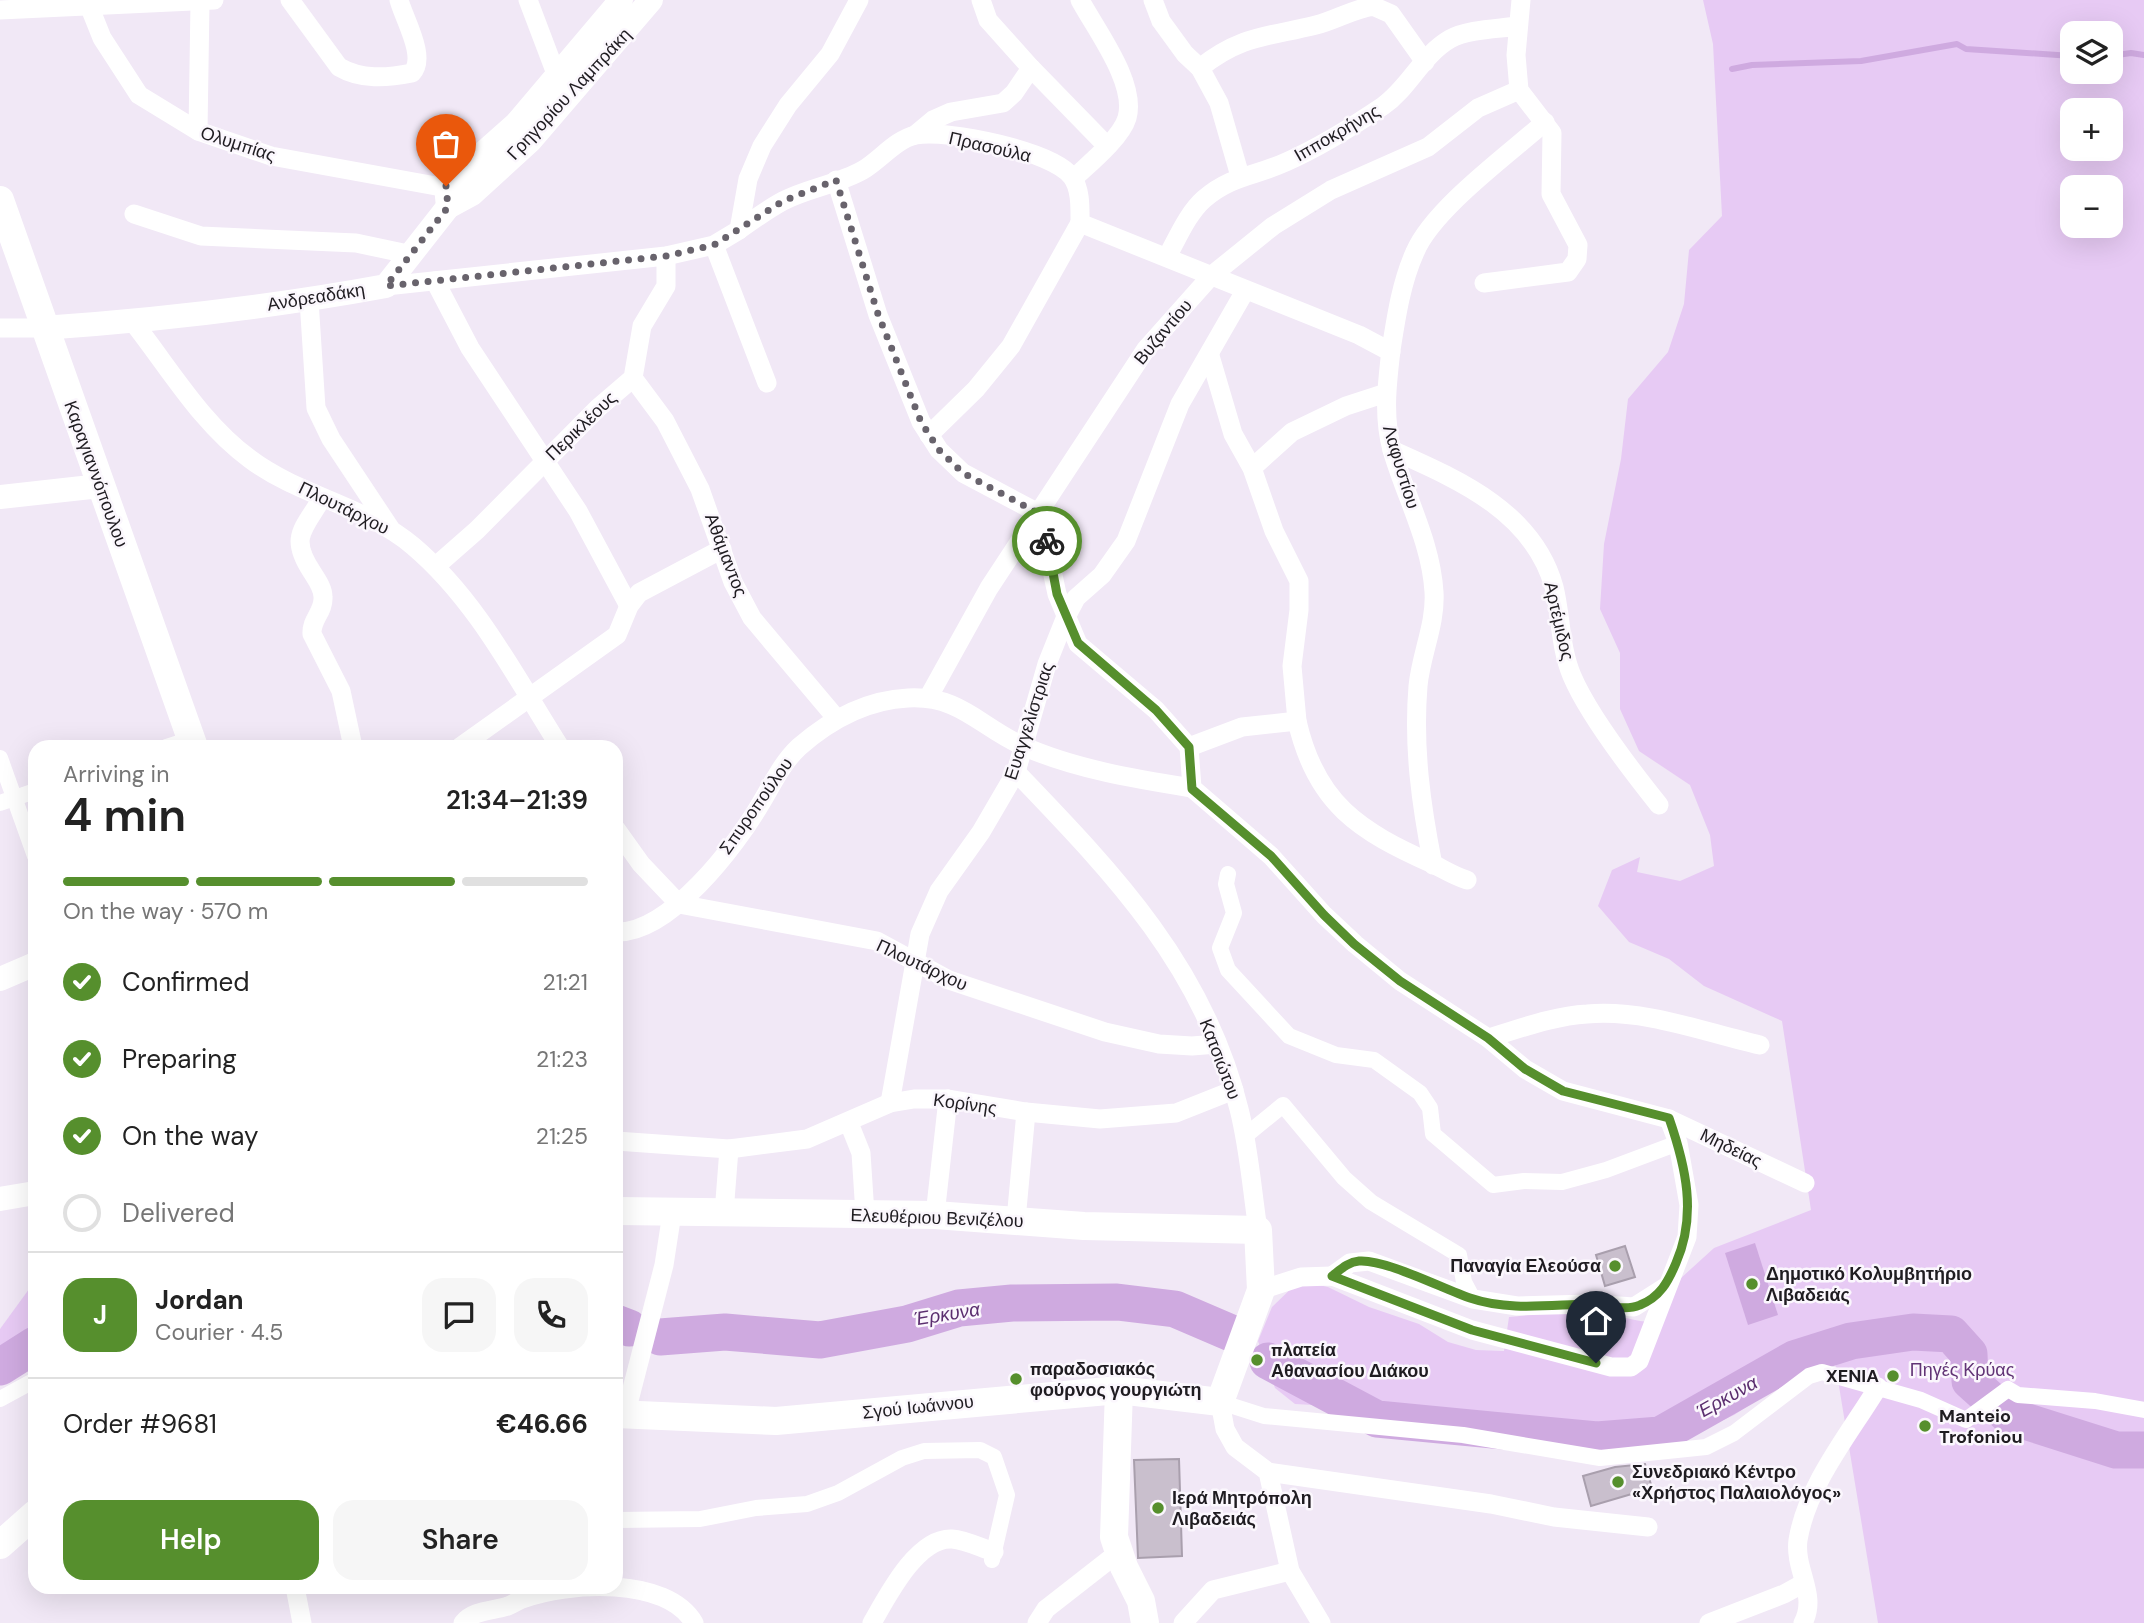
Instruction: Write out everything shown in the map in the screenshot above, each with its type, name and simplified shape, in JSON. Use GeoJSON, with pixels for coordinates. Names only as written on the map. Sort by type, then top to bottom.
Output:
{"type":"FeatureCollection","features":[{"type":"Feature","properties":{"kind":"main road","name":"Καραγιαννόπουλου"},"geometry":{"type":"LineString","coordinates":[[0,200],[100,486],[183,740]]}},
{"type":"Feature","properties":{"kind":"main road","name":"Ελευθέριου Βενιζέλου"},"geometry":{"type":"LineString","coordinates":[[623,1211],[935,1215],[1084,1226],[1258,1230]]}},
{"type":"Feature","properties":{"kind":"main road","name":"Κατσιώτου"},"geometry":{"type":"LineString","coordinates":[[1220,1402],[1261,1290],[1258,1230]]}},
{"type":"Feature","properties":{"kind":"main road","name":"Σγού Ιωάννου"},"geometry":{"type":"LineString","coordinates":[[623,1413],[776,1421],[1119,1390],[1220,1402]]}},
{"type":"Feature","properties":{"kind":"main road"},"geometry":{"type":"LineString","coordinates":[[1119,1390],[1114,1537],[1118,1552],[1142,1601],[1145,1623]]}},
{"type":"Feature","properties":{"kind":"main road"},"geometry":{"type":"LineString","coordinates":[[0,1545],[28,1520]]}},
{"type":"Feature","properties":{"kind":"street"},"geometry":{"type":"LineString","coordinates":[[290,0],[330,57],[351,74],[371,77],[412,73],[418,57],[399,0]]}},
{"type":"Feature","properties":{"kind":"street"},"geometry":{"type":"LineString","coordinates":[[528,0],[561,87]]}},
{"type":"Feature","properties":{"kind":"street","name":"Γρηγορίου Λαμπράκη"},"geometry":{"type":"LineString","coordinates":[[447,197],[472,194],[530,141],[561,87],[621,0]]}},
{"type":"Feature","properties":{"kind":"street","name":"Γρηγορίου Λαμπράκη"},"geometry":{"type":"LineString","coordinates":[[386,286],[447,197],[516,124],[629,30],[651,0]]}},
{"type":"Feature","properties":{"kind":"street"},"geometry":{"type":"LineString","coordinates":[[739,230],[748,179],[762,146],[788,105],[830,54],[859,0]]}},
{"type":"Feature","properties":{"kind":"street"},"geometry":{"type":"LineString","coordinates":[[981,0],[988,20],[1107,146]]}},
{"type":"Feature","properties":{"kind":"street"},"geometry":{"type":"LineString","coordinates":[[929,435],[976,389],[1012,346],[1080,223],[1080,200],[1074,178],[1107,146],[1127,119],[1129,97],[1123,77],[1080,0]]}},
{"type":"Feature","properties":{"kind":"street"},"geometry":{"type":"LineString","coordinates":[[1153,0],[1161,21],[1185,54],[1200,68],[1219,103],[1240,176]]}},
{"type":"Feature","properties":{"kind":"street"},"geometry":{"type":"LineString","coordinates":[[1485,283],[1568,272],[1577,260],[1578,245],[1551,194],[1552,133],[1519,90],[1518,26],[1521,0]]}},
{"type":"Feature","properties":{"kind":"street"},"geometry":{"type":"LineString","coordinates":[[0,9],[90,8],[207,1],[198,131]]}},
{"type":"Feature","properties":{"kind":"street"},"geometry":{"type":"LineString","coordinates":[[1200,68],[1221,51],[1242,41],[1318,24],[1373,6],[1391,13],[1424,62]]}},
{"type":"Feature","properties":{"kind":"street","name":"Ολυμπίας"},"geometry":{"type":"LineString","coordinates":[[90,8],[103,38],[139,95],[198,131],[271,156],[447,197]]}},
{"type":"Feature","properties":{"kind":"street","name":"Ιπποκρήνης"},"geometry":{"type":"LineString","coordinates":[[1167,257],[1202,201],[1240,176],[1282,164],[1319,147],[1385,104],[1408,85],[1424,62],[1451,38],[1518,26]]}},
{"type":"Feature","properties":{"kind":"street"},"geometry":{"type":"LineString","coordinates":[[739,230],[783,201],[860,172],[933,120],[951,112],[1003,103],[1014,93],[1031,68]]}},
{"type":"Feature","properties":{"kind":"street","name":"Βυζαντίου"},"geometry":{"type":"LineString","coordinates":[[928,698],[989,588],[1146,349],[1211,276],[1273,226],[1331,190],[1427,147],[1478,108],[1519,90]]}},
{"type":"Feature","properties":{"kind":"street","name":"Λαφυστίου"},"geometry":{"type":"LineString","coordinates":[[1433,865],[1419,791],[1416,732],[1418,682],[1435,604],[1433,565],[1392,450],[1386,420],[1386,393],[1396,315],[1415,251],[1450,204],[1545,122]]}},
{"type":"Feature","properties":{"kind":"street","name":"Πρασούλα"},"geometry":{"type":"LineString","coordinates":[[915,135],[941,135],[1014,149],[1059,165],[1074,178]]}},
{"type":"Feature","properties":{"kind":"street"},"geometry":{"type":"LineString","coordinates":[[836,180],[878,314],[921,422],[939,450],[963,473],[1040,514],[1065,619],[1078,643],[1156,710],[1189,747],[1192,789]]}},
{"type":"Feature","properties":{"kind":"street"},"geometry":{"type":"LineString","coordinates":[[135,214],[201,236],[243,240],[356,243],[408,254]]}},
{"type":"Feature","properties":{"kind":"street"},"geometry":{"type":"LineString","coordinates":[[1080,223],[1359,335],[1391,352]]}},
{"type":"Feature","properties":{"kind":"street","name":"Ανδρεαδάκη"},"geometry":{"type":"LineString","coordinates":[[0,328],[133,322],[309,300],[386,286],[666,256],[714,245],[739,230]]}},
{"type":"Feature","properties":{"kind":"street"},"geometry":{"type":"LineString","coordinates":[[714,245],[767,383]]}},
{"type":"Feature","properties":{"kind":"street","name":"Περικλέους"},"geometry":{"type":"LineString","coordinates":[[436,566],[477,530],[546,459],[633,378],[642,326],[666,286],[666,256]]}},
{"type":"Feature","properties":{"kind":"street"},"geometry":{"type":"LineString","coordinates":[[435,281],[470,348],[578,511],[629,606]]}},
{"type":"Feature","properties":{"kind":"street","name":"Ευαγγελίστριας"},"geometry":{"type":"LineString","coordinates":[[890,1103],[920,934],[939,891],[981,832],[1016,772],[1047,664],[1065,619],[1076,598],[1102,575],[1126,541],[1180,404],[1210,356],[1229,314],[1245,291]]}},
{"type":"Feature","properties":{"kind":"street"},"geometry":{"type":"LineString","coordinates":[[309,300],[316,408],[331,439],[390,528]]}},
{"type":"Feature","properties":{"kind":"street","name":"Πλουτάρχου"},"geometry":{"type":"LineString","coordinates":[[133,322],[217,431],[250,460],[322,498],[390,528],[436,566],[520,678],[556,740]]}},
{"type":"Feature","properties":{"kind":"street"},"geometry":{"type":"LineString","coordinates":[[1210,356],[1233,434],[1252,468],[1274,531],[1298,581],[1300,610],[1292,666],[1297,721],[1312,772],[1346,814],[1378,839],[1452,876],[1467,880]]}},
{"type":"Feature","properties":{"kind":"street","name":"Αθάμαντος"},"geometry":{"type":"LineString","coordinates":[[633,378],[665,421],[700,489],[733,582],[752,618],[837,719]]}},
{"type":"Feature","properties":{"kind":"street"},"geometry":{"type":"LineString","coordinates":[[1252,468],[1292,432],[1346,405],[1386,393]]}},
{"type":"Feature","properties":{"kind":"street","name":"Αρτέμιδος"},"geometry":{"type":"LineString","coordinates":[[1392,450],[1460,480],[1501,508],[1536,545],[1553,585],[1571,676],[1633,773],[1659,805]]}},
{"type":"Feature","properties":{"kind":"street"},"geometry":{"type":"LineString","coordinates":[[0,497],[100,486]]}},
{"type":"Feature","properties":{"kind":"street"},"geometry":{"type":"LineString","coordinates":[[322,498],[300,536],[298,545],[300,555],[322,588],[322,607],[311,625],[312,634],[341,691],[352,740]]}},
{"type":"Feature","properties":{"kind":"street"},"geometry":{"type":"LineString","coordinates":[[470,740],[617,635],[629,606],[639,593],[722,549]]}},
{"type":"Feature","properties":{"kind":"street","name":"Σπυροπούλου"},"geometry":{"type":"LineString","coordinates":[[623,931],[643,929],[679,904],[704,878],[740,833],[777,773],[798,748],[837,719],[878,702],[928,698],[952,703],[1022,746],[1101,770],[1192,789]]}},
{"type":"Feature","properties":{"kind":"street"},"geometry":{"type":"LineString","coordinates":[[1189,747],[1242,727],[1297,721]]}},
{"type":"Feature","properties":{"kind":"street"},"geometry":{"type":"LineString","coordinates":[[0,758],[7,800],[28,842]]}},
{"type":"Feature","properties":{"kind":"street","name":"Κατσιώτου"},"geometry":{"type":"LineString","coordinates":[[1016,772],[1138,904],[1181,965],[1217,1044],[1234,1090],[1245,1136],[1258,1230]]}},
{"type":"Feature","properties":{"kind":"street","name":"Μηδείας"},"geometry":{"type":"LineString","coordinates":[[1192,789],[1271,856],[1354,944],[1410,988],[1488,1038],[1525,1069],[1563,1091],[1669,1118],[1805,1183]]}},
{"type":"Feature","properties":{"kind":"street"},"geometry":{"type":"LineString","coordinates":[[7,800],[28,793]]}},
{"type":"Feature","properties":{"kind":"street"},"geometry":{"type":"LineString","coordinates":[[623,839],[641,864],[679,904]]}},
{"type":"Feature","properties":{"kind":"street"},"geometry":{"type":"LineString","coordinates":[[1228,874],[1226,884],[1234,913],[1220,948],[1228,970],[1289,1036],[1336,1055],[1374,1060],[1420,1093],[1430,1108],[1433,1134],[1493,1185],[1524,1181],[1562,1182],[1606,1170],[1678,1143]]}},
{"type":"Feature","properties":{"kind":"street","name":"Πλουτάρχου"},"geometry":{"type":"LineString","coordinates":[[679,904],[877,941],[914,965],[949,980],[1105,1032],[1159,1044],[1217,1044]]}},
{"type":"Feature","properties":{"kind":"street"},"geometry":{"type":"LineString","coordinates":[[0,979],[28,967]]}},
{"type":"Feature","properties":{"kind":"street"},"geometry":{"type":"LineString","coordinates":[[1488,1038],[1584,1014],[1618,1013],[1664,1019],[1760,1045]]}},
{"type":"Feature","properties":{"kind":"street","name":"Κορίνης"},"geometry":{"type":"LineString","coordinates":[[623,1141],[729,1149],[807,1139],[890,1103],[914,1098],[948,1099],[1026,1112],[1100,1119],[1176,1113],[1234,1090]]}},
{"type":"Feature","properties":{"kind":"street"},"geometry":{"type":"LineString","coordinates":[[935,1215],[948,1099]]}},
{"type":"Feature","properties":{"kind":"street"},"geometry":{"type":"LineString","coordinates":[[1245,1136],[1283,1105],[1344,1178],[1371,1202],[1459,1255],[1464,1282],[1474,1299]]}},
{"type":"Feature","properties":{"kind":"street"},"geometry":{"type":"LineString","coordinates":[[1016,1220],[1026,1112]]}},
{"type":"Feature","properties":{"kind":"street"},"geometry":{"type":"LineString","coordinates":[[1261,1290],[1301,1278],[1332,1276],[1472,1330],[1611,1367],[1632,1367],[1639,1361],[1687,1237],[1689,1205],[1678,1143],[1669,1118]]}},
{"type":"Feature","properties":{"kind":"street"},"geometry":{"type":"LineString","coordinates":[[849,1123],[861,1153],[865,1214]]}},
{"type":"Feature","properties":{"kind":"street"},"geometry":{"type":"LineString","coordinates":[[724,1213],[729,1149]]}},
{"type":"Feature","properties":{"kind":"street"},"geometry":{"type":"LineString","coordinates":[[0,1199],[28,1193]]}},
{"type":"Feature","properties":{"kind":"street"},"geometry":{"type":"LineString","coordinates":[[623,1406],[664,1265],[672,1213]]}},
{"type":"Feature","properties":{"kind":"street"},"geometry":{"type":"LineString","coordinates":[[1332,1276],[1350,1263],[1369,1261],[1474,1299],[1517,1307],[1589,1304],[1634,1307],[1668,1285]]}},
{"type":"Feature","properties":{"kind":"street"},"geometry":{"type":"LineString","coordinates":[[1648,1527],[1553,1517],[1491,1504],[1268,1472],[1235,1447],[1225,1429],[1220,1402],[1264,1416],[1463,1435],[1600,1458],[1706,1447],[1734,1433],[1809,1377],[1822,1372],[1921,1400],[1966,1420],[2008,1389],[2018,1395],[2095,1401],[2144,1410]]}},
{"type":"Feature","properties":{"kind":"street"},"geometry":{"type":"LineString","coordinates":[[0,1399],[28,1384]]}},
{"type":"Feature","properties":{"kind":"street"},"geometry":{"type":"LineString","coordinates":[[1803,1623],[1810,1611],[1798,1561],[1798,1539],[1813,1495],[1878,1387]]}},
{"type":"Feature","properties":{"kind":"street"},"geometry":{"type":"LineString","coordinates":[[623,1520],[700,1519],[756,1508],[807,1504],[838,1493],[902,1458],[925,1451],[980,1450],[994,1457],[1007,1495],[993,1556],[952,1539],[930,1544],[897,1578],[872,1623]]}},
{"type":"Feature","properties":{"kind":"street"},"geometry":{"type":"LineString","coordinates":[[1268,1472],[1290,1571],[1321,1623]]}},
{"type":"Feature","properties":{"kind":"street"},"geometry":{"type":"LineString","coordinates":[[1037,1623],[1046,1609],[1118,1552]]}},
{"type":"Feature","properties":{"kind":"street"},"geometry":{"type":"LineString","coordinates":[[1183,1623],[1213,1590],[1290,1571]]}},
{"type":"Feature","properties":{"kind":"street"},"geometry":{"type":"LineString","coordinates":[[1709,1623],[1784,1594],[1804,1583]]}},
{"type":"Feature","properties":{"kind":"street"},"geometry":{"type":"LineString","coordinates":[[623,1589],[642,1589],[669,1598],[687,1611],[694,1623]]}},
{"type":"Feature","properties":{"kind":"street"},"geometry":{"type":"LineString","coordinates":[[297,1594],[302,1623]]}},
{"type":"Feature","properties":{"kind":"street"},"geometry":{"type":"LineString","coordinates":[[463,1623],[471,1615],[510,1614],[520,1599],[546,1594]]}},
{"type":"Feature","properties":{"kind":"green space","name":"Πηγές Κρύας"},"geometry":{"type":"Polygon","coordinates":[[[1703,0],[2144,0],[2144,1623],[1878,1623],[1835,1362],[1811,1365],[1734,1415],[1691,1435],[1606,1447],[1575,1445],[1421,1411],[1295,1404],[1275,1388],[1258,1341],[1272,1307],[1299,1281],[1328,1287],[1369,1307],[1419,1324],[1448,1342],[1476,1350],[1504,1351],[1509,1317],[1561,1311],[1592,1311],[1645,1322],[1663,1322],[1681,1278],[1714,1248],[1811,1210],[1782,1021],[1704,986],[1669,959],[1629,942],[1598,906],[1612,870],[1640,857],[1637,872],[1680,881],[1714,866],[1710,835],[1690,785],[1639,751],[1620,709],[1620,653],[1600,609],[1604,544],[1621,459],[1628,399],[1668,352],[1684,304],[1689,250],[1722,216],[1713,44],[1703,0]]]}},
{"type":"Feature","properties":{"kind":"green space"},"geometry":{"type":"Polygon","coordinates":[[[28,1290],[28,1345],[0,1363],[0,1329],[28,1290]]]}},
{"type":"Feature","properties":{"kind":"shaded area","name":"Δημοτικό Κολυμβητήριο Λιβαδειάς"},"geometry":{"type":"Polygon","coordinates":[[[1755,1243],[1778,1315],[1748,1325],[1725,1253],[1755,1243]]]}},
{"type":"Feature","properties":{"kind":"building","name":"Παναγία Ελεούσα"},"geometry":{"type":"Polygon","coordinates":[[[1625,1246],[1635,1277],[1605,1286],[1596,1255],[1625,1246]]]}},
{"type":"Feature","properties":{"kind":"building","name":"Ιερά Μητρόπολη Λιβαδειάς"},"geometry":{"type":"Polygon","coordinates":[[[1179,1459],[1182,1556],[1138,1558],[1134,1460],[1179,1459]]]}},
{"type":"Feature","properties":{"kind":"building","name":"Συνεδριακό Κέντρο «Χρήστος Παλαιολόγος»"},"geometry":{"type":"Polygon","coordinates":[[[1645,1464],[1652,1488],[1591,1506],[1583,1476],[1615,1467],[1645,1464]]]}},
{"type":"Feature","properties":{"kind":"waterway"},"geometry":{"type":"LineString","coordinates":[[1732,69],[1752,65],[1861,61],[1957,44],[1966,49],[2060,55]]}},
{"type":"Feature","properties":{"kind":"waterway"},"geometry":{"type":"LineString","coordinates":[[2123,54],[2144,55]]}},
{"type":"Feature","properties":{"kind":"waterway","name":"Έρκυνα"},"geometry":{"type":"LineString","coordinates":[[660,1337],[725,1332],[820,1340],[907,1324],[959,1308],[1012,1303],[1117,1302],[1175,1309],[1231,1333]]}},
{"type":"Feature","properties":{"kind":"waterway","name":"Έρκυνα"},"geometry":{"type":"LineString","coordinates":[[623,1326],[629,1328]]}},
{"type":"Feature","properties":{"kind":"waterway","name":"Έρκυνα"},"geometry":{"type":"LineString","coordinates":[[1268,1361],[1377,1419],[1597,1440],[1660,1435],[1794,1359],[1851,1341],[1913,1332],[1951,1334],[1969,1354],[1970,1381],[2009,1416],[2116,1450],[2144,1450]]}},
{"type":"Feature","properties":{"kind":"waterway","name":"Έρκυνα"},"geometry":{"type":"LineString","coordinates":[[0,1367],[28,1349]]}},
{"type":"Feature","properties":{"kind":"way so far"},"geometry":{"type":"LineString","coordinates":[[446,186],[448,207],[408,254],[386,286],[666,256],[714,245],[783,201],[836,180],[878,314],[921,422],[939,450],[963,473],[982,486],[1040,514],[1047,541]]}},
{"type":"Feature","properties":{"kind":"place","name":"Παναγία Ελεούσα"},"geometry":{"type":"Point","coordinates":[1615,1266]}},
{"type":"Feature","properties":{"kind":"place","name":"Δημοτικό Κολυμβητήριο Λιβαδειάς"},"geometry":{"type":"Point","coordinates":[1752,1284]}},
{"type":"Feature","properties":{"kind":"place","name":"πλατεία Αθανασίου Διάκου"},"geometry":{"type":"Point","coordinates":[1257,1360]}},
{"type":"Feature","properties":{"kind":"place","name":"XENIA"},"geometry":{"type":"Point","coordinates":[1893,1376]}},
{"type":"Feature","properties":{"kind":"place","name":"παραδοσιακός φούρνος γουργιώτη"},"geometry":{"type":"Point","coordinates":[1016,1379]}},
{"type":"Feature","properties":{"kind":"place","name":"Manteio Trofoniou"},"geometry":{"type":"Point","coordinates":[1925,1426]}},
{"type":"Feature","properties":{"kind":"place","name":"Συνεδριακό Κέντρο «Χρήστος Παλαιολόγος»"},"geometry":{"type":"Point","coordinates":[1618,1482]}},
{"type":"Feature","properties":{"kind":"place","name":"Ιερά Μητρόπολη Λιβαδειάς"},"geometry":{"type":"Point","coordinates":[1158,1508]}},
{"type":"Feature","properties":{"kind":"route"},"geometry":{"type":"LineString","coordinates":[[1047,541],[1057,594],[1065,619],[1078,643],[1156,710],[1189,747],[1192,789],[1271,856],[1354,944],[1400,981],[1488,1038],[1525,1069],[1563,1091],[1669,1118],[1678,1143],[1689,1205],[1687,1237],[1668,1285],[1642,1304],[1634,1307],[1589,1304],[1517,1307],[1474,1299],[1369,1261],[1350,1263],[1332,1276],[1472,1330],[1596,1363]]}}]}
